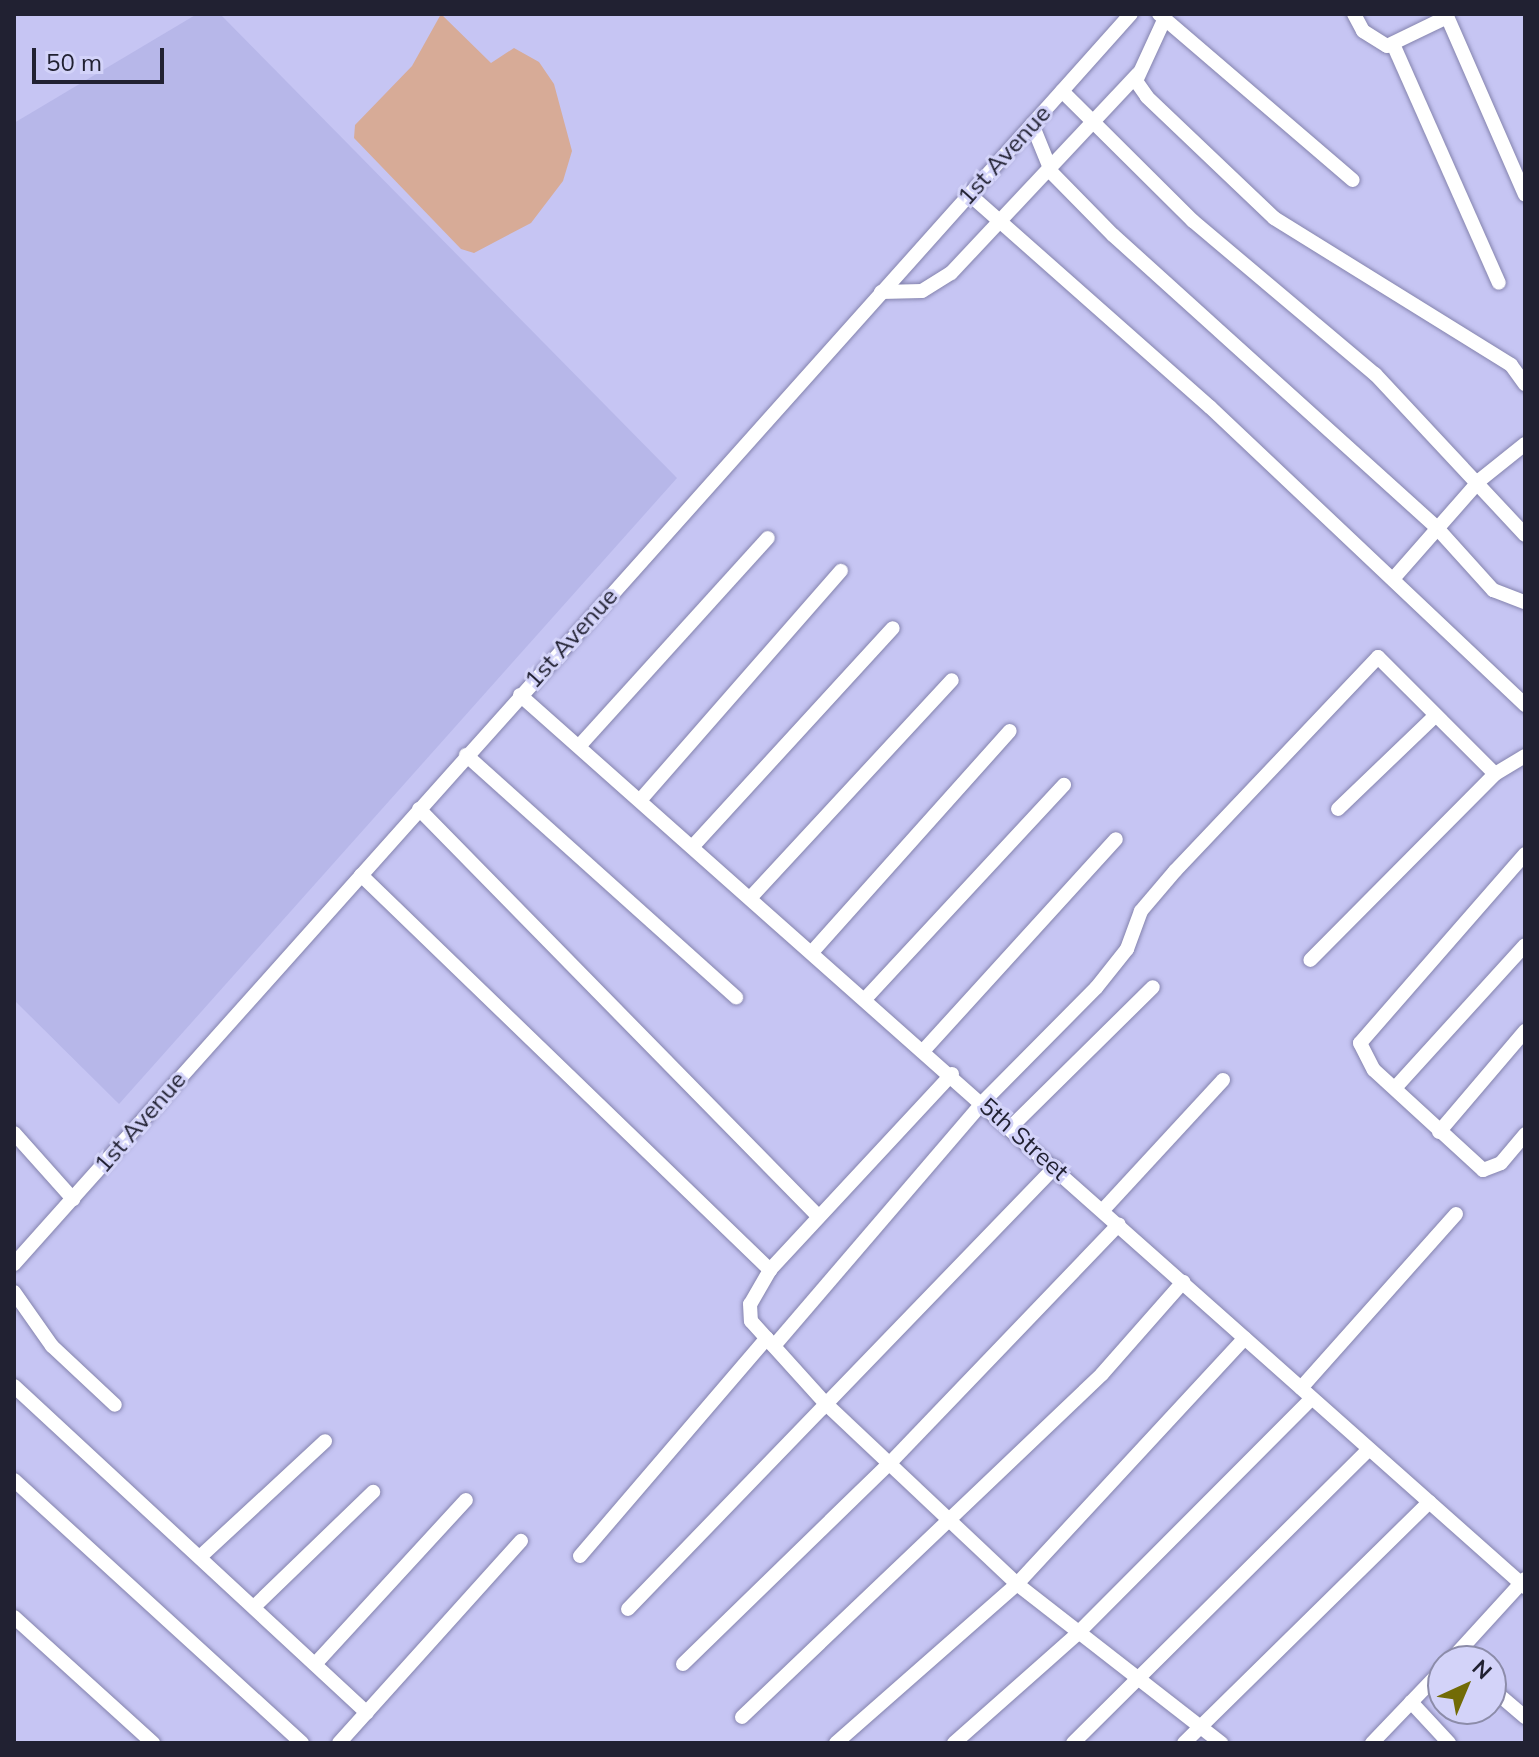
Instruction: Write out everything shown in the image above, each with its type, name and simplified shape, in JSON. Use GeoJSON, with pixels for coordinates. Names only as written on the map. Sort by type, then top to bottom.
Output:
{"type":"FeatureCollection","features":[{"type":"Feature","properties":{"kind":"street","name":"1st Avenue"},"geometry":{"type":"LineString","coordinates":[[15,1260],[73,1199],[466,755],[1131,14]]}},
{"type":"Feature","properties":{"kind":"street"},"geometry":{"type":"LineString","coordinates":[[1354,14],[1370,38],[1393,44],[1446,16],[1525,195]]}},
{"type":"Feature","properties":{"kind":"street"},"geometry":{"type":"LineString","coordinates":[[881,292],[936,283],[1049,162],[1138,74],[1162,16],[1353,180]]}},
{"type":"Feature","properties":{"kind":"street"},"geometry":{"type":"LineString","coordinates":[[1393,44],[1499,283]]}},
{"type":"Feature","properties":{"kind":"street"},"geometry":{"type":"LineString","coordinates":[[1138,74],[1147,97],[1274,218],[1511,365],[1525,384]]}},
{"type":"Feature","properties":{"kind":"street"},"geometry":{"type":"LineString","coordinates":[[1062,91],[1290,308],[1375,374],[1480,480],[1525,535]]}},
{"type":"Feature","properties":{"kind":"street"},"geometry":{"type":"LineString","coordinates":[[1032,124],[1049,162],[1113,235],[1437,528],[1493,590],[1519,598],[1525,582]]}},
{"type":"Feature","properties":{"kind":"street"},"geometry":{"type":"LineString","coordinates":[[969,194],[1393,579],[1525,705]]}},
{"type":"Feature","properties":{"kind":"street"},"geometry":{"type":"LineString","coordinates":[[1393,579],[1480,480],[1525,444]]}},
{"type":"Feature","properties":{"kind":"street"},"geometry":{"type":"LineString","coordinates":[[581,744],[768,538]]}},
{"type":"Feature","properties":{"kind":"street"},"geometry":{"type":"LineString","coordinates":[[642,798],[841,571]]}},
{"type":"Feature","properties":{"kind":"street"},"geometry":{"type":"LineString","coordinates":[[694,845],[893,628]]}},
{"type":"Feature","properties":{"kind":"street"},"geometry":{"type":"LineString","coordinates":[[580,1556],[983,1102],[1096,988],[1127,949],[1147,904],[1368,659],[1381,658],[1495,774]]}},
{"type":"Feature","properties":{"kind":"street"},"geometry":{"type":"LineString","coordinates":[[752,896],[952,680]]}},
{"type":"Feature","properties":{"kind":"street","name":"5th Street"},"geometry":{"type":"LineString","coordinates":[[520,695],[581,744],[1369,1449],[1524,1583]]}},
{"type":"Feature","properties":{"kind":"street"},"geometry":{"type":"LineString","coordinates":[[1338,809],[1435,716]]}},
{"type":"Feature","properties":{"kind":"street"},"geometry":{"type":"LineString","coordinates":[[813,951],[1010,731]]}},
{"type":"Feature","properties":{"kind":"street"},"geometry":{"type":"LineString","coordinates":[[466,755],[736,997]]}},
{"type":"Feature","properties":{"kind":"street"},"geometry":{"type":"LineString","coordinates":[[1310,960],[1495,774],[1525,756]]}},
{"type":"Feature","properties":{"kind":"street"},"geometry":{"type":"LineString","coordinates":[[866,998],[1064,785]]}},
{"type":"Feature","properties":{"kind":"street"},"geometry":{"type":"LineString","coordinates":[[419,809],[819,1217]]}},
{"type":"Feature","properties":{"kind":"street"},"geometry":{"type":"LineString","coordinates":[[924,1050],[1116,839]]}},
{"type":"Feature","properties":{"kind":"street"},"geometry":{"type":"LineString","coordinates":[[1525,854],[1362,1037],[1365,1061],[1484,1171],[1525,1134]]}},
{"type":"Feature","properties":{"kind":"street"},"geometry":{"type":"LineString","coordinates":[[361,875],[770,1270]]}},
{"type":"Feature","properties":{"kind":"street"},"geometry":{"type":"LineString","coordinates":[[1395,1088],[1525,945]]}},
{"type":"Feature","properties":{"kind":"street"},"geometry":{"type":"LineString","coordinates":[[1011,1127],[1153,987]]}},
{"type":"Feature","properties":{"kind":"street"},"geometry":{"type":"LineString","coordinates":[[1439,1132],[1525,1031]]}},
{"type":"Feature","properties":{"kind":"street"},"geometry":{"type":"LineString","coordinates":[[952,1074],[770,1270],[750,1304],[751,1321],[825,1403],[1017,1584],[1076,1635],[1221,1743]]}},
{"type":"Feature","properties":{"kind":"street"},"geometry":{"type":"LineString","coordinates":[[1103,1210],[1223,1080]]}},
{"type":"Feature","properties":{"kind":"street"},"geometry":{"type":"LineString","coordinates":[[14,1133],[73,1199]]}},
{"type":"Feature","properties":{"kind":"street"},"geometry":{"type":"LineString","coordinates":[[628,1609],[1055,1167]]}},
{"type":"Feature","properties":{"kind":"street"},"geometry":{"type":"LineString","coordinates":[[954,1743],[1076,1635],[1307,1393],[1456,1214]]}},
{"type":"Feature","properties":{"kind":"street"},"geometry":{"type":"LineString","coordinates":[[683,1664],[889,1464],[1119,1224]]}},
{"type":"Feature","properties":{"kind":"street"},"geometry":{"type":"LineString","coordinates":[[742,1717],[950,1523],[1102,1374],[1183,1282]]}},
{"type":"Feature","properties":{"kind":"street"},"geometry":{"type":"LineString","coordinates":[[14,1292],[31,1323],[115,1405]]}},
{"type":"Feature","properties":{"kind":"street"},"geometry":{"type":"LineString","coordinates":[[836,1743],[1017,1584],[1245,1338]]}},
{"type":"Feature","properties":{"kind":"street"},"geometry":{"type":"LineString","coordinates":[[14,1386],[256,1605],[367,1713]]}},
{"type":"Feature","properties":{"kind":"street"},"geometry":{"type":"LineString","coordinates":[[201,1556],[325,1441]]}},
{"type":"Feature","properties":{"kind":"street"},"geometry":{"type":"LineString","coordinates":[[1073,1743],[1135,1677],[1369,1449]]}},
{"type":"Feature","properties":{"kind":"street"},"geometry":{"type":"LineString","coordinates":[[14,1480],[302,1743]]}},
{"type":"Feature","properties":{"kind":"street"},"geometry":{"type":"LineString","coordinates":[[256,1605],[373,1492]]}},
{"type":"Feature","properties":{"kind":"street"},"geometry":{"type":"LineString","coordinates":[[317,1662],[466,1500]]}},
{"type":"Feature","properties":{"kind":"street"},"geometry":{"type":"LineString","coordinates":[[1184,1743],[1429,1502]]}},
{"type":"Feature","properties":{"kind":"street"},"geometry":{"type":"LineString","coordinates":[[339,1743],[521,1541]]}},
{"type":"Feature","properties":{"kind":"street"},"geometry":{"type":"LineString","coordinates":[[1468,1645],[1524,1583]]}},
{"type":"Feature","properties":{"kind":"street"},"geometry":{"type":"LineString","coordinates":[[14,1617],[153,1743]]}},
{"type":"Feature","properties":{"kind":"street"},"geometry":{"type":"LineString","coordinates":[[1372,1743],[1427,1686]]}},
{"type":"Feature","properties":{"kind":"street"},"geometry":{"type":"LineString","coordinates":[[1411,1702],[1449,1743]]}},
{"type":"Feature","properties":{"kind":"street"},"geometry":{"type":"LineString","coordinates":[[1507,1702],[1525,1717]]}},
{"type":"Feature","properties":{"kind":"shaded area"},"geometry":{"type":"Polygon","coordinates":[[[197,14],[220,14],[677,478],[119,1104],[14,1000],[14,123],[197,14]]]}},
{"type":"Feature","properties":{"kind":"shaded area"},"geometry":{"type":"Polygon","coordinates":[[[441,14],[491,63],[514,48],[539,62],[554,84],[572,151],[563,181],[531,223],[474,253],[461,249],[354,138],[355,125],[412,66],[441,14]]]}}]}
